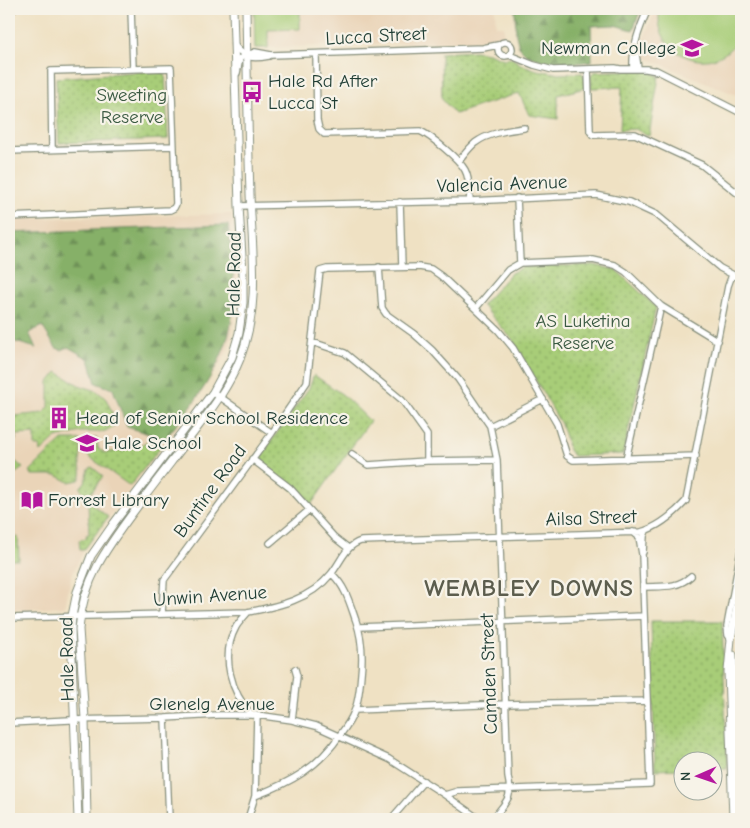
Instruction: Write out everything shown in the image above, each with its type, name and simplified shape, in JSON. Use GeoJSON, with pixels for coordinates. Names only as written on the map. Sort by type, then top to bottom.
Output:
{"type":"FeatureCollection","features":[{"type":"Feature","properties":{"kind":"main road","name":"Hale Road"},"geometry":{"type":"LineString","coordinates":[[78,819],[72,616],[77,592],[91,556],[114,522],[217,394],[232,357],[241,323],[243,273],[233,9]]}},
{"type":"Feature","properties":{"kind":"main road","name":"Hale Road"},"geometry":{"type":"LineString","coordinates":[[87,819],[79,630],[80,616],[91,578],[110,543],[239,361],[248,334],[253,303],[254,273],[250,206],[246,9]]}},
{"type":"Feature","properties":{"kind":"main road"},"geometry":{"type":"LineString","coordinates":[[734,819],[728,671],[731,639],[741,584]]}},
{"type":"Feature","properties":{"kind":"main road"},"geometry":{"type":"LineString","coordinates":[[738,819],[733,655],[741,608]]}},
{"type":"Feature","properties":{"kind":"street"},"geometry":{"type":"LineString","coordinates":[[9,9],[14,9]]}},
{"type":"Feature","properties":{"kind":"street"},"geometry":{"type":"LineString","coordinates":[[131,9],[133,69]]}},
{"type":"Feature","properties":{"kind":"street"},"geometry":{"type":"LineString","coordinates":[[636,67],[635,47],[637,35],[648,9]]}},
{"type":"Feature","properties":{"kind":"street"},"geometry":{"type":"LineString","coordinates":[[526,61],[509,55],[504,56],[498,52],[498,45],[502,42],[508,42],[526,61],[534,66],[552,70],[653,67],[741,113]]}},
{"type":"Feature","properties":{"kind":"street"},"geometry":{"type":"LineString","coordinates":[[234,45],[246,56],[239,60],[236,83]]}},
{"type":"Feature","properties":{"kind":"street","name":"Lucca Street"},"geometry":{"type":"LineString","coordinates":[[246,56],[255,59],[271,55],[483,48],[498,45]]}},
{"type":"Feature","properties":{"kind":"street","name":"Lucca Street"},"geometry":{"type":"LineString","coordinates":[[483,48],[498,52]]}},
{"type":"Feature","properties":{"kind":"street"},"geometry":{"type":"LineString","coordinates":[[509,55],[512,48]]}},
{"type":"Feature","properties":{"kind":"street"},"geometry":{"type":"LineString","coordinates":[[316,54],[318,130],[324,134],[420,131],[428,135],[464,168],[468,180],[470,201]]}},
{"type":"Feature","properties":{"kind":"street"},"geometry":{"type":"LineString","coordinates":[[9,217],[130,213],[170,210],[174,208],[176,204],[171,68],[51,71],[52,148]]}},
{"type":"Feature","properties":{"kind":"street"},"geometry":{"type":"LineString","coordinates":[[588,69],[590,131],[593,135],[635,134],[702,165],[741,196]]}},
{"type":"Feature","properties":{"kind":"street"},"geometry":{"type":"LineString","coordinates":[[458,161],[475,143],[505,131],[524,128]]}},
{"type":"Feature","properties":{"kind":"street"},"geometry":{"type":"LineString","coordinates":[[9,151],[52,148],[173,146]]}},
{"type":"Feature","properties":{"kind":"street","name":"Valencia Avenue"},"geometry":{"type":"LineString","coordinates":[[239,206],[470,201],[596,195],[629,202],[658,215],[700,252],[732,275],[741,279]]}},
{"type":"Feature","properties":{"kind":"street"},"geometry":{"type":"LineString","coordinates":[[517,198],[520,263]]}},
{"type":"Feature","properties":{"kind":"street"},"geometry":{"type":"LineString","coordinates":[[400,202],[402,267]]}},
{"type":"Feature","properties":{"kind":"street"},"geometry":{"type":"LineString","coordinates":[[476,308],[508,270],[520,263],[593,260],[614,265],[626,272],[662,306],[718,340]]}},
{"type":"Feature","properties":{"kind":"street","name":"Camden Street"},"geometry":{"type":"LineString","coordinates":[[379,267],[380,296],[382,308],[386,314],[414,334],[432,350],[458,379],[490,426],[497,460],[508,777],[511,789]]}},
{"type":"Feature","properties":{"kind":"street","name":"Buntine Road"},"geometry":{"type":"LineString","coordinates":[[162,614],[164,580],[307,382],[320,271],[327,269],[419,267],[430,269],[441,276],[498,330],[513,348],[557,424],[567,456],[573,460],[696,456]]}},
{"type":"Feature","properties":{"kind":"street","name":"Ailsa Street"},"geometry":{"type":"LineString","coordinates":[[348,548],[361,540],[646,531],[675,513],[686,501],[728,286],[732,275]]}},
{"type":"Feature","properties":{"kind":"street"},"geometry":{"type":"LineString","coordinates":[[626,459],[662,306]]}},
{"type":"Feature","properties":{"kind":"street"},"geometry":{"type":"LineString","coordinates":[[312,342],[346,352],[402,400],[427,434],[427,461]]}},
{"type":"Feature","properties":{"kind":"street"},"geometry":{"type":"LineString","coordinates":[[217,394],[272,433]]}},
{"type":"Feature","properties":{"kind":"street"},"geometry":{"type":"LineString","coordinates":[[490,426],[543,399]]}},
{"type":"Feature","properties":{"kind":"street"},"geometry":{"type":"LineString","coordinates":[[352,454],[368,465],[427,461],[497,460]]}},
{"type":"Feature","properties":{"kind":"street"},"geometry":{"type":"LineString","coordinates":[[252,459],[290,488],[334,537],[348,548]]}},
{"type":"Feature","properties":{"kind":"street"},"geometry":{"type":"LineString","coordinates":[[270,542],[309,510]]}},
{"type":"Feature","properties":{"kind":"street"},"geometry":{"type":"LineString","coordinates":[[445,795],[458,791],[650,784],[642,554],[646,531]]}},
{"type":"Feature","properties":{"kind":"street"},"geometry":{"type":"LineString","coordinates":[[634,532],[638,538],[642,554]]}},
{"type":"Feature","properties":{"kind":"street","name":"Unwin Avenue"},"geometry":{"type":"LineString","coordinates":[[9,618],[248,612],[282,606],[316,589],[332,574],[348,548]]}},
{"type":"Feature","properties":{"kind":"street"},"geometry":{"type":"LineString","coordinates":[[731,639],[726,626],[741,550]]}},
{"type":"Feature","properties":{"kind":"street"},"geometry":{"type":"LineString","coordinates":[[255,796],[284,785],[309,769],[325,755],[339,737],[355,710],[363,660],[359,627],[346,592],[332,574]]}},
{"type":"Feature","properties":{"kind":"street"},"geometry":{"type":"LineString","coordinates":[[643,586],[683,584],[691,576]]}},
{"type":"Feature","properties":{"kind":"street"},"geometry":{"type":"LineString","coordinates":[[248,612],[236,626],[230,642],[228,659],[230,678],[247,710],[255,715],[255,796],[248,819]]}},
{"type":"Feature","properties":{"kind":"street"},"geometry":{"type":"LineString","coordinates":[[359,627],[644,616]]}},
{"type":"Feature","properties":{"kind":"street"},"geometry":{"type":"LineString","coordinates":[[292,720],[298,676],[295,670]]}},
{"type":"Feature","properties":{"kind":"street"},"geometry":{"type":"LineString","coordinates":[[355,710],[647,701]]}},
{"type":"Feature","properties":{"kind":"street","name":"Glenelg Avenue"},"geometry":{"type":"LineString","coordinates":[[9,723],[218,715],[255,715],[292,720],[316,726],[389,759],[479,819]]}},
{"type":"Feature","properties":{"kind":"street"},"geometry":{"type":"LineString","coordinates":[[165,718],[169,819]]}},
{"type":"Feature","properties":{"kind":"street"},"geometry":{"type":"LineString","coordinates":[[391,819],[424,781]]}},
{"type":"Feature","properties":{"kind":"street"},"geometry":{"type":"LineString","coordinates":[[493,819],[510,795],[511,789]]}},
{"type":"Feature","properties":{"kind":"shaded area"},"geometry":{"type":"Polygon","coordinates":[[[254,9],[495,9],[496,26],[504,26],[504,33],[499,39],[493,40],[255,48],[254,9]]]}},
{"type":"Feature","properties":{"kind":"shaded area","name":"Newman College"},"geometry":{"type":"Polygon","coordinates":[[[656,9],[741,9],[741,97],[644,57],[643,40],[656,9]]]}},
{"type":"Feature","properties":{"kind":"shaded area","name":"Hale School"},"geometry":{"type":"Polygon","coordinates":[[[232,214],[237,273],[236,304],[233,332],[226,354],[190,411],[83,552],[71,577],[65,607],[9,610],[9,219],[232,214]]]}},
{"type":"Feature","properties":{"kind":"green space"},"geometry":{"type":"Polygon","coordinates":[[[254,9],[300,9],[300,29],[268,30],[268,48],[255,48],[254,9]]]}},
{"type":"Feature","properties":{"kind":"green space"},"geometry":{"type":"Polygon","coordinates":[[[515,9],[641,9],[633,30],[614,25],[591,26],[592,61],[557,65],[528,56],[519,47],[516,35],[515,9]]]}},
{"type":"Feature","properties":{"kind":"green space"},"geometry":{"type":"Polygon","coordinates":[[[660,9],[741,9],[742,26],[740,35],[733,46],[719,57],[706,60],[693,59],[681,54],[663,36],[659,23],[660,9]]]}},
{"type":"Feature","properties":{"kind":"green space"},"geometry":{"type":"Polygon","coordinates":[[[474,51],[488,53],[504,59],[512,58],[520,64],[537,70],[559,74],[582,73],[585,78],[585,88],[558,95],[558,119],[529,115],[519,93],[455,114],[442,99],[441,53],[474,51]]]}},
{"type":"Feature","properties":{"kind":"green space","name":"Sweeting Reserve"},"geometry":{"type":"Polygon","coordinates":[[[149,71],[165,73],[168,139],[59,143],[56,78],[149,71]]]}},
{"type":"Feature","properties":{"kind":"green space"},"geometry":{"type":"Polygon","coordinates":[[[647,71],[659,76],[649,136],[635,129],[620,130],[622,87],[591,88],[591,76],[594,72],[647,71]]]}},
{"type":"Feature","properties":{"kind":"green space"},"geometry":{"type":"Polygon","coordinates":[[[228,225],[233,305],[231,324],[226,342],[219,360],[200,393],[165,439],[127,427],[113,389],[96,383],[89,359],[68,347],[62,350],[56,348],[42,326],[29,333],[36,348],[9,340],[9,233],[228,225]]]}},
{"type":"Feature","properties":{"kind":"green space","name":"AS Luketina Reserve"},"geometry":{"type":"Polygon","coordinates":[[[594,265],[616,270],[656,307],[623,454],[573,456],[569,450],[561,424],[512,339],[482,305],[511,273],[523,267],[594,265]]]}},
{"type":"Feature","properties":{"kind":"green space"},"geometry":{"type":"Polygon","coordinates":[[[57,372],[79,385],[97,391],[106,399],[113,414],[113,428],[102,432],[81,432],[56,438],[41,452],[40,446],[35,446],[35,434],[16,435],[16,440],[9,440],[9,421],[14,416],[43,413],[49,407],[49,382],[57,372]]]}},
{"type":"Feature","properties":{"kind":"green space"},"geometry":{"type":"Polygon","coordinates":[[[314,375],[343,395],[370,421],[310,506],[263,462],[262,454],[309,388],[314,375]]]}},
{"type":"Feature","properties":{"kind":"green space"},"geometry":{"type":"Polygon","coordinates":[[[97,438],[98,448],[105,453],[135,448],[148,441],[157,444],[160,448],[130,486],[88,456],[86,439],[97,438]]]}},
{"type":"Feature","properties":{"kind":"green space"},"geometry":{"type":"Polygon","coordinates":[[[62,440],[80,440],[81,472],[79,480],[69,482],[56,475],[32,475],[30,471],[62,440]]]}},
{"type":"Feature","properties":{"kind":"green space"},"geometry":{"type":"Polygon","coordinates":[[[9,454],[12,454],[14,460],[23,468],[13,475],[9,496],[9,454]]]}},
{"type":"Feature","properties":{"kind":"green space"},"geometry":{"type":"Polygon","coordinates":[[[92,467],[103,476],[90,494],[83,492],[80,488],[85,482],[89,469],[92,467]]]}},
{"type":"Feature","properties":{"kind":"green space"},"geometry":{"type":"Polygon","coordinates":[[[88,497],[92,499],[93,505],[108,517],[84,550],[80,550],[79,540],[87,538],[86,535],[89,534],[88,497]]]}},
{"type":"Feature","properties":{"kind":"green space"},"geometry":{"type":"Polygon","coordinates":[[[9,537],[18,537],[19,560],[9,560],[9,537]]]}},
{"type":"Feature","properties":{"kind":"green space"},"geometry":{"type":"Polygon","coordinates":[[[651,621],[722,621],[727,768],[722,768],[722,750],[672,750],[672,769],[655,770],[651,621]]]}},
{"type":"Feature","properties":{"kind":"place","name":"Newman College"},"geometry":{"type":"Point","coordinates":[692,48]}},
{"type":"Feature","properties":{"kind":"place","name":"Hale Rd After Lucca St"},"geometry":{"type":"Point","coordinates":[252,92]}},
{"type":"Feature","properties":{"kind":"place","name":"Head of Senior School Residence"},"geometry":{"type":"Point","coordinates":[59,418]}},
{"type":"Feature","properties":{"kind":"place","name":"Hale School"},"geometry":{"type":"Point","coordinates":[87,443]}},
{"type":"Feature","properties":{"kind":"place","name":"Forrest Library"},"geometry":{"type":"Point","coordinates":[32,500]}},
{"type":"Feature","properties":{"kind":"district","name":"WEMBLEY DOWNS"},"geometry":{"type":"Point","coordinates":[529,588]}}]}
